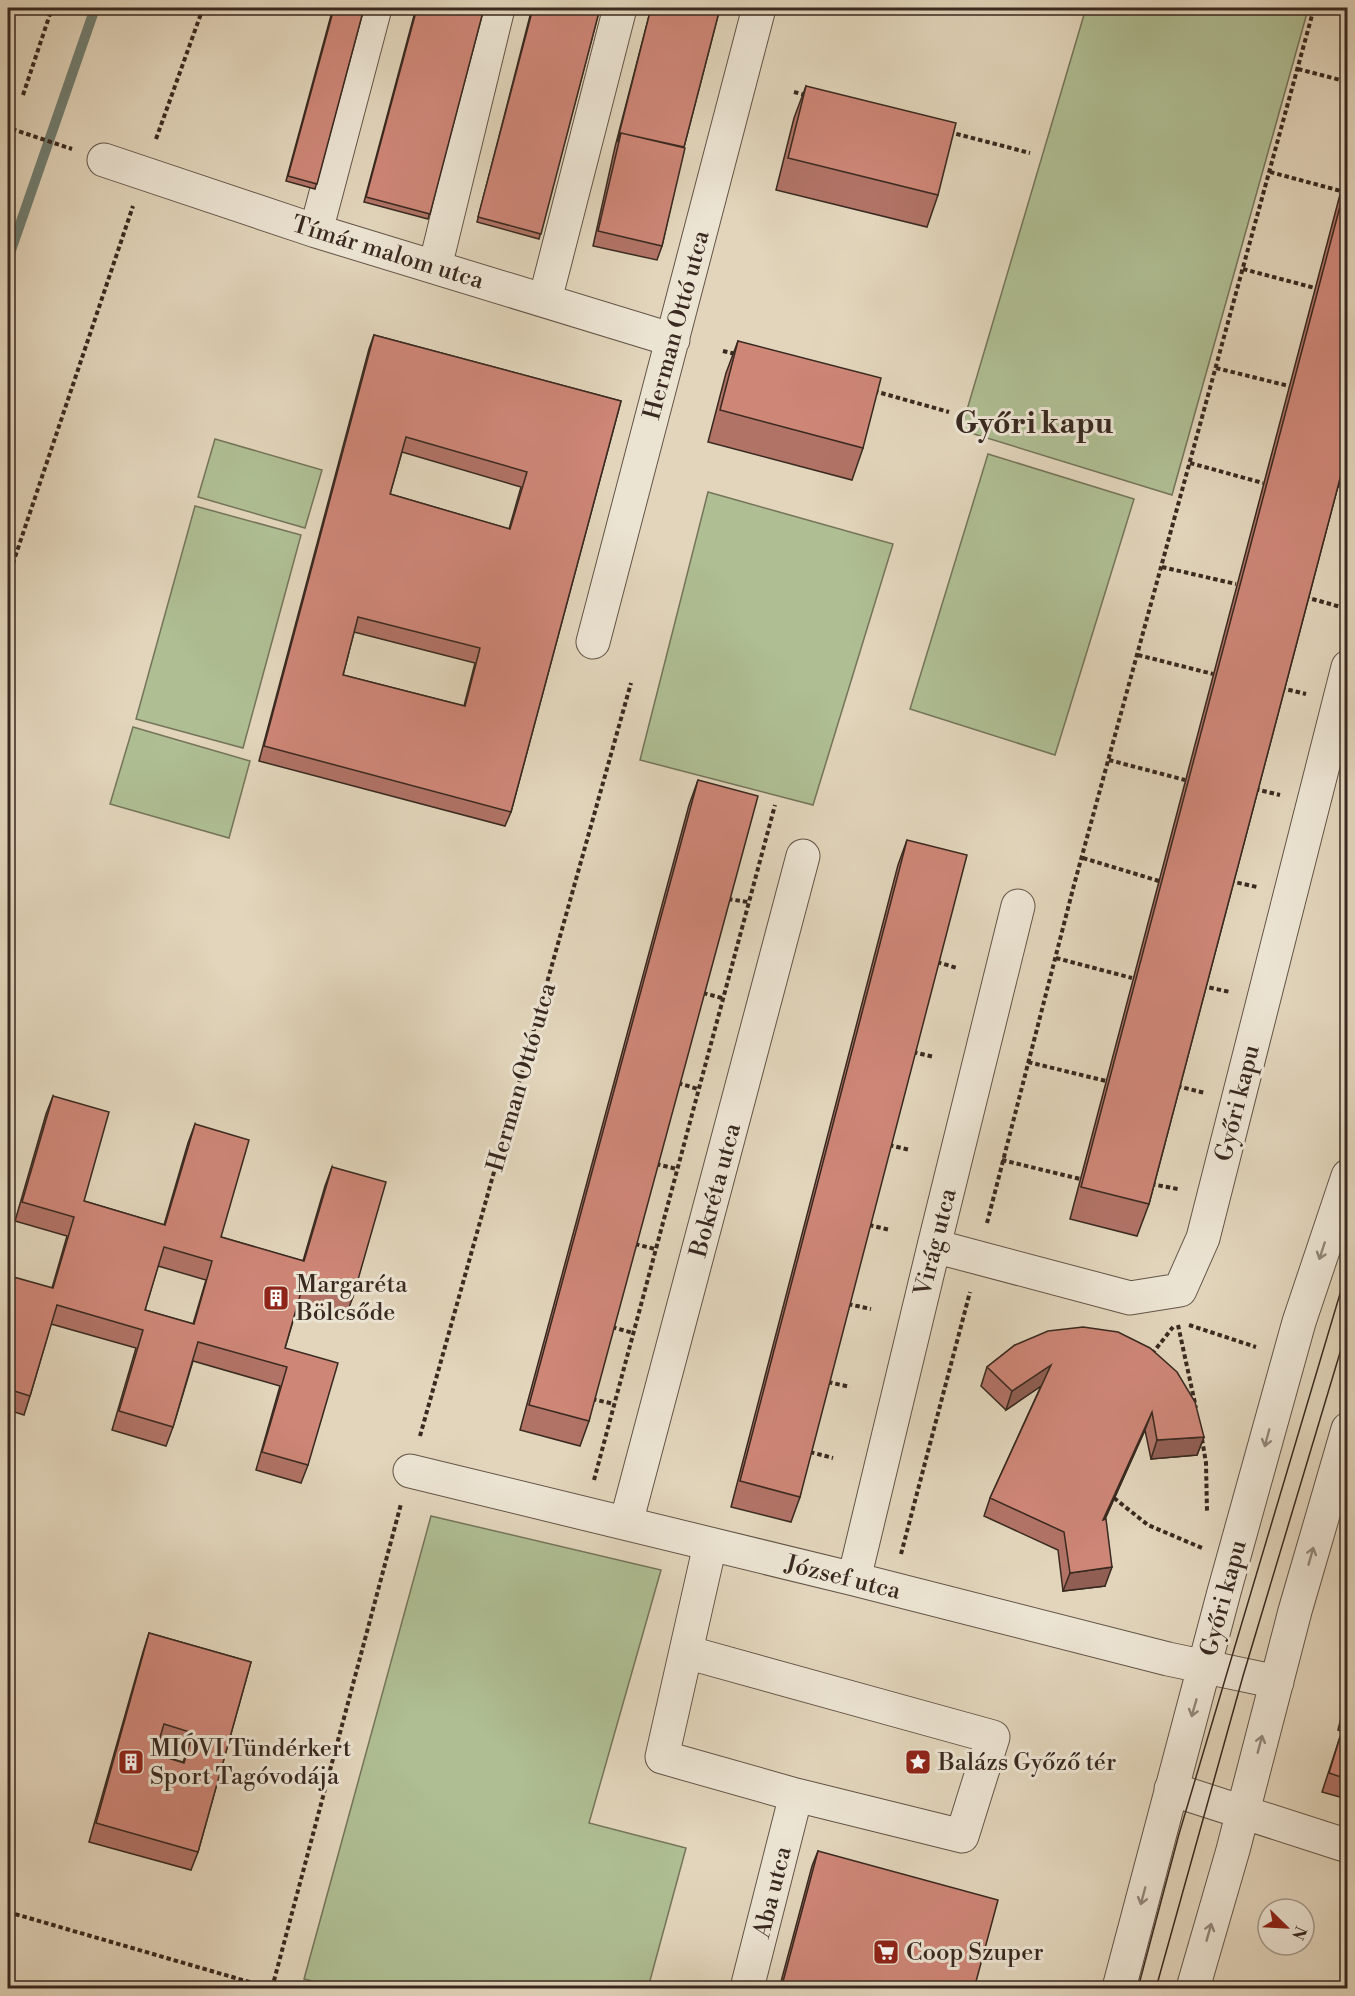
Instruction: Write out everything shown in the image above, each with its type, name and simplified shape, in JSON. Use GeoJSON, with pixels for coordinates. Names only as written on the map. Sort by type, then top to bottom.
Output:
{"type":"FeatureCollection","features":[{"type":"Feature","properties":{"kind":"street"},"geometry":{"type":"LineString","coordinates":[[316,231],[375,8]]}},
{"type":"Feature","properties":{"kind":"street"},"geometry":{"type":"LineString","coordinates":[[435,267],[498,8]]}},
{"type":"Feature","properties":{"kind":"street"},"geometry":{"type":"LineString","coordinates":[[544,300],[620,8]]}},
{"type":"Feature","properties":{"kind":"street","name":"Herman Ottó utca"},"geometry":{"type":"LineString","coordinates":[[593,642],[759,8]]}},
{"type":"Feature","properties":{"kind":"street","name":"Tímár malom utca"},"geometry":{"type":"LineString","coordinates":[[104,160],[143,175],[316,231],[672,340]]}},
{"type":"Feature","properties":{"kind":"street","name":"Győri kapu"},"geometry":{"type":"LineString","coordinates":[[934,1246],[1130,1298],[1180,1290],[1203,1238],[1347,667]]}},
{"type":"Feature","properties":{"kind":"street","name":"Bokréta utca"},"geometry":{"type":"LineString","coordinates":[[626,1523],[803,856]]}},
{"type":"Feature","properties":{"kind":"street","name":"Virág utca"},"geometry":{"type":"LineString","coordinates":[[854,1579],[1018,906]]}},
{"type":"Feature","properties":{"kind":"street","name":"Győri kapu"},"geometry":{"type":"LineString","coordinates":[[1119,1989],[1227,1581],[1299,1322],[1347,1176]]}},
{"type":"Feature","properties":{"kind":"street"},"geometry":{"type":"LineString","coordinates":[[1192,1989],[1230,1860],[1295,1611],[1347,1429]]}},
{"type":"Feature","properties":{"kind":"street","name":"József utca"},"geometry":{"type":"LineString","coordinates":[[410,1471],[1205,1667],[1277,1682]]}},
{"type":"Feature","properties":{"kind":"street"},"geometry":{"type":"LineString","coordinates":[[686,1652],[993,1737],[962,1836],[796,1795],[662,1757],[710,1545]]}},
{"type":"Feature","properties":{"kind":"street"},"geometry":{"type":"LineString","coordinates":[[1171,1789],[1347,1846]]}},
{"type":"Feature","properties":{"kind":"street","name":"Aba utca"},"geometry":{"type":"LineString","coordinates":[[747,1989],[796,1795]]}},
{"type":"Feature","properties":{"kind":"path"},"geometry":{"type":"LineString","coordinates":[[23,95],[52,8]]}},
{"type":"Feature","properties":{"kind":"path"},"geometry":{"type":"LineString","coordinates":[[8,578],[143,175],[203,8]]}},
{"type":"Feature","properties":{"kind":"path"},"geometry":{"type":"LineString","coordinates":[[1074,885],[1314,8]]}},
{"type":"Feature","properties":{"kind":"path"},"geometry":{"type":"LineString","coordinates":[[1298,69],[1347,82]]}},
{"type":"Feature","properties":{"kind":"path"},"geometry":{"type":"LineString","coordinates":[[794,92],[806,95]]}},
{"type":"Feature","properties":{"kind":"path"},"geometry":{"type":"LineString","coordinates":[[12,129],[104,160]]}},
{"type":"Feature","properties":{"kind":"path"},"geometry":{"type":"LineString","coordinates":[[942,130],[1030,153]]}},
{"type":"Feature","properties":{"kind":"path"},"geometry":{"type":"LineString","coordinates":[[1269,172],[1341,191]]}},
{"type":"Feature","properties":{"kind":"path"},"geometry":{"type":"LineString","coordinates":[[1243,269],[1315,288]]}},
{"type":"Feature","properties":{"kind":"path"},"geometry":{"type":"LineString","coordinates":[[723,351],[746,357]]}},
{"type":"Feature","properties":{"kind":"path"},"geometry":{"type":"LineString","coordinates":[[1216,368],[1289,386]]}},
{"type":"Feature","properties":{"kind":"path"},"geometry":{"type":"LineString","coordinates":[[870,390],[949,412]]}},
{"type":"Feature","properties":{"kind":"path"},"geometry":{"type":"LineString","coordinates":[[1190,463],[1263,483]]}},
{"type":"Feature","properties":{"kind":"path"},"geometry":{"type":"LineString","coordinates":[[1335,485],[1347,488]]}},
{"type":"Feature","properties":{"kind":"path"},"geometry":{"type":"LineString","coordinates":[[1162,567],[1236,584]]}},
{"type":"Feature","properties":{"kind":"path"},"geometry":{"type":"LineString","coordinates":[[1305,597],[1347,609]]}},
{"type":"Feature","properties":{"kind":"path"},"geometry":{"type":"LineString","coordinates":[[1138,655],[1213,674]]}},
{"type":"Feature","properties":{"kind":"path","name":"Herman Ottó utca"},"geometry":{"type":"LineString","coordinates":[[271,1989],[410,1471],[631,683]]}},
{"type":"Feature","properties":{"kind":"path"},"geometry":{"type":"LineString","coordinates":[[1109,760],[1185,780]]}},
{"type":"Feature","properties":{"kind":"path"},"geometry":{"type":"LineString","coordinates":[[594,1481],[775,805]]}},
{"type":"Feature","properties":{"kind":"path"},"geometry":{"type":"LineString","coordinates":[[1083,858],[1159,880]]}},
{"type":"Feature","properties":{"kind":"path"},"geometry":{"type":"LineString","coordinates":[[728,899],[748,902]]}},
{"type":"Feature","properties":{"kind":"path"},"geometry":{"type":"LineString","coordinates":[[1056,958],[1132,978]]}},
{"type":"Feature","properties":{"kind":"path"},"geometry":{"type":"LineString","coordinates":[[937,962],[957,968]]}},
{"type":"Feature","properties":{"kind":"path"},"geometry":{"type":"LineString","coordinates":[[703,993],[722,998]]}},
{"type":"Feature","properties":{"kind":"path"},"geometry":{"type":"LineString","coordinates":[[913,1052],[934,1057]]}},
{"type":"Feature","properties":{"kind":"path"},"geometry":{"type":"LineString","coordinates":[[1028,1062],[1106,1081]]}},
{"type":"Feature","properties":{"kind":"path"},"geometry":{"type":"LineString","coordinates":[[678,1083],[698,1089]]}},
{"type":"Feature","properties":{"kind":"path"},"geometry":{"type":"LineString","coordinates":[[889,1145],[910,1150]]}},
{"type":"Feature","properties":{"kind":"path"},"geometry":{"type":"LineString","coordinates":[[1002,1160],[1080,1179]]}},
{"type":"Feature","properties":{"kind":"path"},"geometry":{"type":"LineString","coordinates":[[656,1164],[677,1169]]}},
{"type":"Feature","properties":{"kind":"path"},"geometry":{"type":"LineString","coordinates":[[869,1225],[890,1230]]}},
{"type":"Feature","properties":{"kind":"path"},"geometry":{"type":"LineString","coordinates":[[635,1244],[655,1249]]}},
{"type":"Feature","properties":{"kind":"path"},"geometry":{"type":"LineString","coordinates":[[848,1304],[871,1309]]}},
{"type":"Feature","properties":{"kind":"path"},"geometry":{"type":"LineString","coordinates":[[1177,1321],[1262,1348]]}},
{"type":"Feature","properties":{"kind":"path"},"geometry":{"type":"LineString","coordinates":[[1150,1358],[1177,1321]]}},
{"type":"Feature","properties":{"kind":"path"},"geometry":{"type":"LineString","coordinates":[[1177,1321],[1189,1368],[1196,1410]]}},
{"type":"Feature","properties":{"kind":"path"},"geometry":{"type":"LineString","coordinates":[[612,1327],[633,1333]]}},
{"type":"Feature","properties":{"kind":"path"},"geometry":{"type":"LineString","coordinates":[[828,1382],[850,1387]]}},
{"type":"Feature","properties":{"kind":"path"},"geometry":{"type":"LineString","coordinates":[[592,1399],[614,1404]]}},
{"type":"Feature","properties":{"kind":"path"},"geometry":{"type":"LineString","coordinates":[[1200,1431],[1206,1462],[1208,1516]]}},
{"type":"Feature","properties":{"kind":"path"},"geometry":{"type":"LineString","coordinates":[[810,1452],[833,1458]]}},
{"type":"Feature","properties":{"kind":"path"},"geometry":{"type":"LineString","coordinates":[[1114,1498],[1148,1525],[1202,1548]]}},
{"type":"Feature","properties":{"kind":"path"},"geometry":{"type":"LineString","coordinates":[[8,1912],[271,1989]]}},
{"type":"Feature","properties":{"kind":"green space"},"geometry":{"type":"Polygon","coordinates":[[[1086,8],[1287,8],[1307,13],[1172,495],[961,430],[1086,8]]]}},
{"type":"Feature","properties":{"kind":"green space"},"geometry":{"type":"Polygon","coordinates":[[[215,439],[322,470],[305,528],[198,497],[215,439]]]}},
{"type":"Feature","properties":{"kind":"green space"},"geometry":{"type":"Polygon","coordinates":[[[988,454],[1134,499],[1055,755],[910,709],[988,454]]]}},
{"type":"Feature","properties":{"kind":"green space"},"geometry":{"type":"Polygon","coordinates":[[[708,492],[893,544],[813,805],[640,760],[708,492]]]}},
{"type":"Feature","properties":{"kind":"green space"},"geometry":{"type":"Polygon","coordinates":[[[195,506],[301,535],[243,748],[136,719],[195,506]]]}},
{"type":"Feature","properties":{"kind":"green space"},"geometry":{"type":"Polygon","coordinates":[[[133,727],[250,761],[229,838],[110,804],[133,727]]]}},
{"type":"Feature","properties":{"kind":"green space"},"geometry":{"type":"Polygon","coordinates":[[[431,1516],[661,1570],[589,1823],[686,1848],[648,1988],[339,1988],[304,1979],[431,1516]]]}},
{"type":"Feature","properties":{"kind":"building"},"geometry":{"type":"Polygon","coordinates":[[[334,8],[364,8],[317,184],[288,176],[334,8]]]}},
{"type":"Feature","properties":{"kind":"building"},"geometry":{"type":"Polygon","coordinates":[[[417,8],[484,8],[430,214],[366,197],[417,8]]]}},
{"type":"Feature","properties":{"kind":"building"},"geometry":{"type":"Polygon","coordinates":[[[533,8],[600,8],[541,234],[478,217],[533,8]]]}},
{"type":"Feature","properties":{"kind":"building"},"geometry":{"type":"Polygon","coordinates":[[[651,8],[720,8],[684,147],[621,133],[617,142],[651,8]]]}},
{"type":"Feature","properties":{"kind":"building"},"geometry":{"type":"Polygon","coordinates":[[[806,86],[956,123],[938,195],[788,158],[806,86]]]}},
{"type":"Feature","properties":{"kind":"building"},"geometry":{"type":"Polygon","coordinates":[[[621,133],[685,148],[662,246],[598,231],[621,133]]]}},
{"type":"Feature","properties":{"kind":"building"},"geometry":{"type":"Polygon","coordinates":[[[1347,180],[1347,452],[1149,1204],[1081,1187],[1347,180]]]}},
{"type":"Feature","properties":{"kind":"building"},"geometry":{"type":"Polygon","coordinates":[[[374,335],[621,401],[511,812],[264,746],[374,335]],[[406,437],[390,494],[510,529],[527,472],[406,437]],[[358,617],[343,675],[465,706],[480,648],[358,617]]]}},
{"type":"Feature","properties":{"kind":"building"},"geometry":{"type":"Polygon","coordinates":[[[738,341],[881,378],[863,448],[720,410],[738,341]]]}},
{"type":"Feature","properties":{"kind":"building"},"geometry":{"type":"Polygon","coordinates":[[[698,780],[758,796],[589,1421],[529,1405],[698,780]]]}},
{"type":"Feature","properties":{"kind":"building"},"geometry":{"type":"Polygon","coordinates":[[[907,840],[967,855],[800,1497],[740,1481],[907,840]]]}},
{"type":"Feature","properties":{"kind":"building","name":"Margaréta Bölcsőde"},"geometry":{"type":"Polygon","coordinates":[[[53,1096],[109,1112],[84,1201],[165,1225],[195,1124],[249,1140],[221,1237],[304,1261],[332,1167],[386,1182],[353,1297],[304,1282],[285,1348],[338,1363],[308,1465],[262,1452],[287,1367],[198,1342],[173,1427],[119,1411],[143,1330],[57,1305],[30,1396],[8,1389],[8,1283],[10,1276],[53,1288],[74,1217],[22,1202],[53,1096]],[[164,1247],[145,1310],[194,1324],[212,1261],[164,1247]]]}},
{"type":"Feature","properties":{"kind":"building"},"geometry":{"type":"Polygon","coordinates":[[[1083,1327],[1118,1332],[1150,1348],[1177,1372],[1195,1402],[1204,1437],[1157,1440],[1152,1412],[1103,1520],[1106,1519],[1112,1567],[1070,1573],[1064,1532],[990,1498],[1051,1365],[1012,1391],[987,1367],[1015,1345],[1048,1331],[1083,1327]]]}},
{"type":"Feature","properties":{"kind":"building","name":"MIÓVI Tündérkert Sport Tagóvodája"},"geometry":{"type":"Polygon","coordinates":[[[149,1633],[251,1662],[198,1852],[96,1823],[149,1633]],[[164,1724],[155,1754],[184,1763],[193,1733],[164,1724]]]}},
{"type":"Feature","properties":{"kind":"building"},"geometry":{"type":"Polygon","coordinates":[[[1347,1699],[1347,1717],[1343,1716],[1347,1699]]]}},
{"type":"Feature","properties":{"kind":"building"},"geometry":{"type":"Polygon","coordinates":[[[1340,1737],[1347,1739],[1347,1779],[1329,1773],[1340,1737]]]}},
{"type":"Feature","properties":{"kind":"building","name":"Coop Szuper"},"geometry":{"type":"Polygon","coordinates":[[[818,1851],[998,1900],[974,1989],[781,1989],[818,1851]]]}},
{"type":"Feature","properties":{"kind":"waterway"},"geometry":{"type":"LineString","coordinates":[[8,259],[95,8]]}},
{"type":"Feature","properties":{"kind":"tram line"},"geometry":{"type":"LineString","coordinates":[[1138,1988],[1179,1834],[1348,1267]]}},
{"type":"Feature","properties":{"kind":"tram line"},"geometry":{"type":"LineString","coordinates":[[1156,1988],[1243,1676],[1348,1326]]}},
{"type":"Feature","properties":{"kind":"place","name":"Margaréta Bölcsőde"},"geometry":{"type":"Point","coordinates":[276,1298]}},
{"type":"Feature","properties":{"kind":"place","name":"MIÓVI Tündérkert Sport Tagóvodája"},"geometry":{"type":"Point","coordinates":[131,1762]}},
{"type":"Feature","properties":{"kind":"place","name":"Balázs Győző tér"},"geometry":{"type":"Point","coordinates":[918,1762]}},
{"type":"Feature","properties":{"kind":"place","name":"Coop Szuper"},"geometry":{"type":"Point","coordinates":[886,1952]}},
{"type":"Feature","properties":{"kind":"district","name":"Győri kapu"},"geometry":{"type":"Point","coordinates":[1034,423]}}]}
